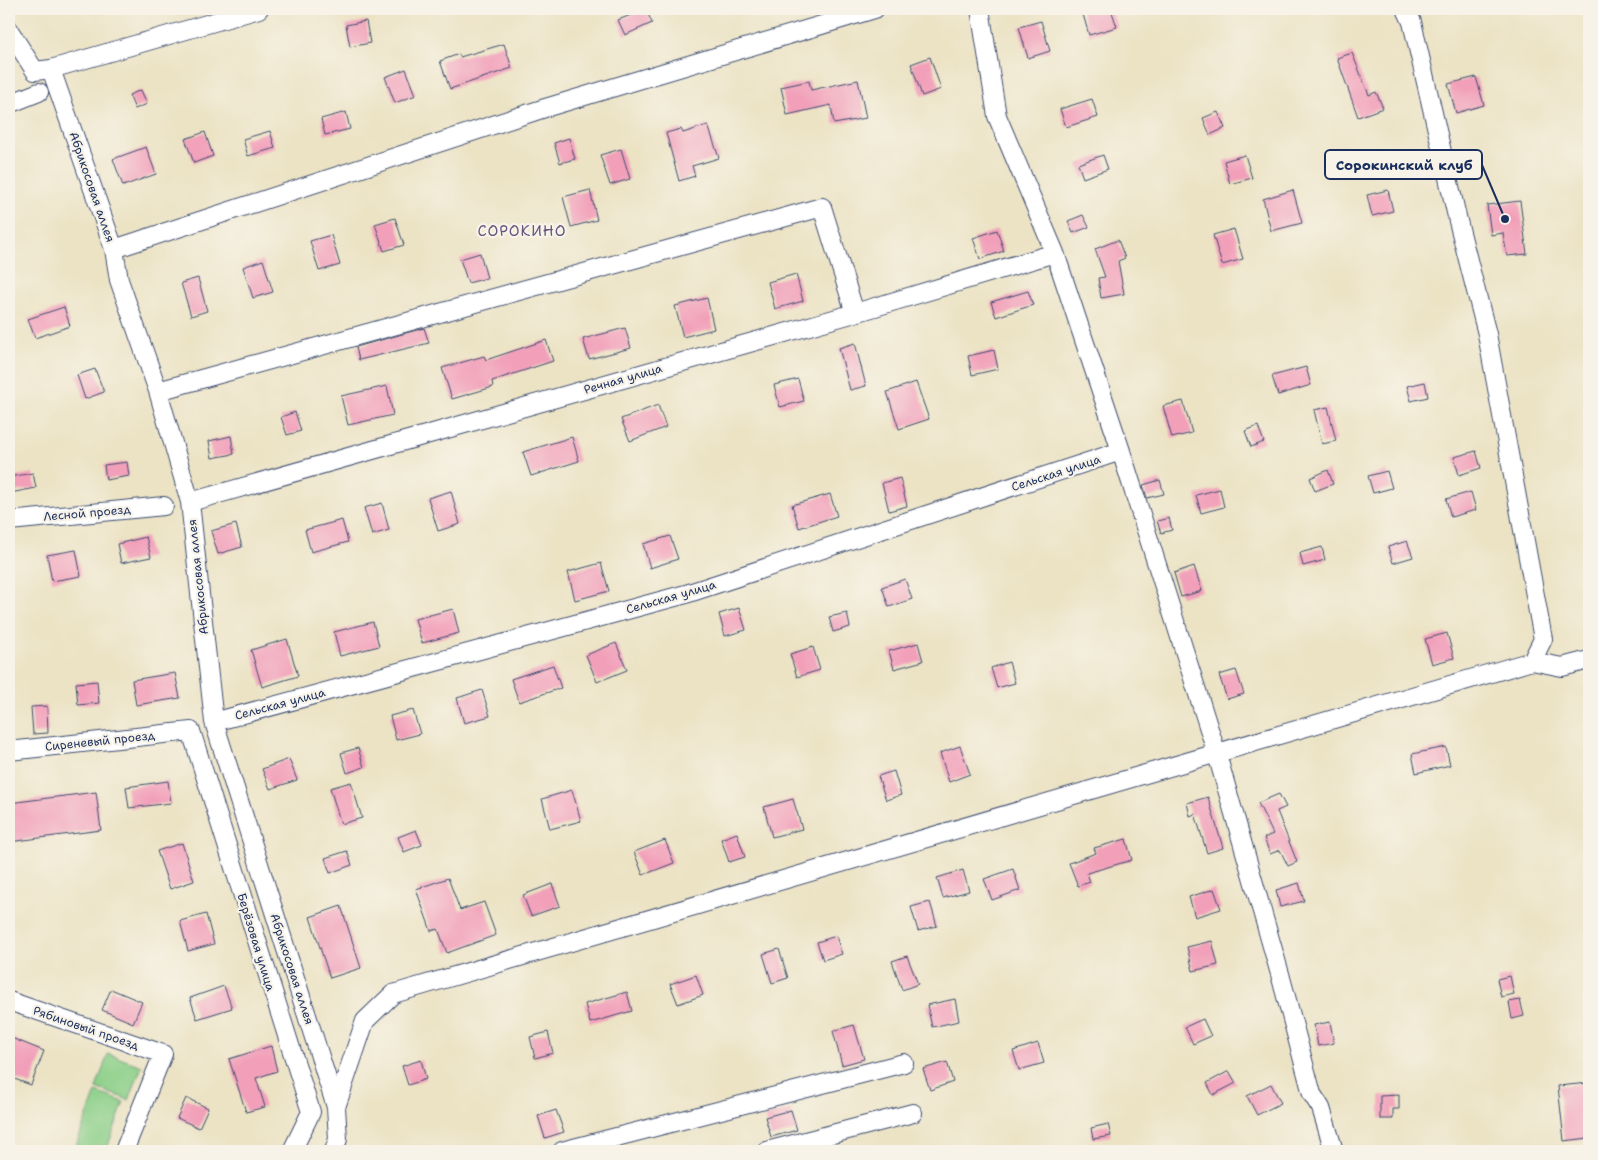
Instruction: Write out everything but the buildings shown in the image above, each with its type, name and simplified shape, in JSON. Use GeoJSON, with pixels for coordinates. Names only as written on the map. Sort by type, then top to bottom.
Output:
{"type":"FeatureCollection","features":[{"type":"Feature","properties":{"kind":"street"},"geometry":{"type":"LineString","coordinates":[[9,30],[35,71],[51,69],[259,9]]}},
{"type":"Feature","properties":{"kind":"street"},"geometry":{"type":"LineString","coordinates":[[114,249],[545,108],[875,9]]}},
{"type":"Feature","properties":{"kind":"street"},"geometry":{"type":"LineString","coordinates":[[980,9],[997,116],[1055,253],[1122,451],[1216,751],[1280,974],[1312,1094],[1321,1108],[1334,1151]]}},
{"type":"Feature","properties":{"kind":"street"},"geometry":{"type":"LineString","coordinates":[[1406,9],[1412,22],[1458,221],[1487,334],[1543,639],[1532,661]]}},
{"type":"Feature","properties":{"kind":"street","name":"Абрикосовая аллея"},"geometry":{"type":"LineString","coordinates":[[51,69],[114,249],[120,280],[158,391],[190,502],[214,722],[336,1107],[338,1140],[334,1151]]}},
{"type":"Feature","properties":{"kind":"street"},"geometry":{"type":"LineString","coordinates":[[9,104],[39,92]]}},
{"type":"Feature","properties":{"kind":"street"},"geometry":{"type":"LineString","coordinates":[[158,391],[822,207],[855,313]]}},
{"type":"Feature","properties":{"kind":"street","name":"Речная улица"},"geometry":{"type":"LineString","coordinates":[[190,502],[855,313],[1055,253]]}},
{"type":"Feature","properties":{"kind":"street","name":"Сельская улица"},"geometry":{"type":"LineString","coordinates":[[214,722],[686,594],[1122,451]]}},
{"type":"Feature","properties":{"kind":"street","name":"Лесной проезд"},"geometry":{"type":"LineString","coordinates":[[9,521],[164,506]]}},
{"type":"Feature","properties":{"kind":"street"},"geometry":{"type":"LineString","coordinates":[[336,1107],[365,1021],[392,994],[862,858],[1216,751],[1532,661],[1562,667],[1589,660]]}},
{"type":"Feature","properties":{"kind":"street","name":"Сиреневый проезд"},"geometry":{"type":"LineString","coordinates":[[9,751],[191,731]]}},
{"type":"Feature","properties":{"kind":"street","name":"Берёзовая улица"},"geometry":{"type":"LineString","coordinates":[[191,731],[311,1112],[292,1151]]}},
{"type":"Feature","properties":{"kind":"street","name":"Рябиновый проезд"},"geometry":{"type":"LineString","coordinates":[[9,1001],[163,1054],[124,1151]]}},
{"type":"Feature","properties":{"kind":"street"},"geometry":{"type":"LineString","coordinates":[[562,1151],[904,1063]]}},
{"type":"Feature","properties":{"kind":"street"},"geometry":{"type":"LineString","coordinates":[[768,1151],[913,1113]]}},
{"type":"Feature","properties":{"kind":"green space"},"geometry":{"type":"Polygon","coordinates":[[[108,1054],[142,1066],[129,1100],[96,1088],[108,1054]]]}},
{"type":"Feature","properties":{"kind":"green space"},"geometry":{"type":"Polygon","coordinates":[[[96,1092],[124,1102],[106,1151],[74,1151],[96,1092]]]}},
{"type":"Feature","properties":{"kind":"place","name":"Сорокинский клуб"},"geometry":{"type":"Point","coordinates":[1505,219]}},
{"type":"Feature","properties":{"kind":"district","name":"СОРОКИНО"},"geometry":{"type":"Point","coordinates":[522,231]}}]}
